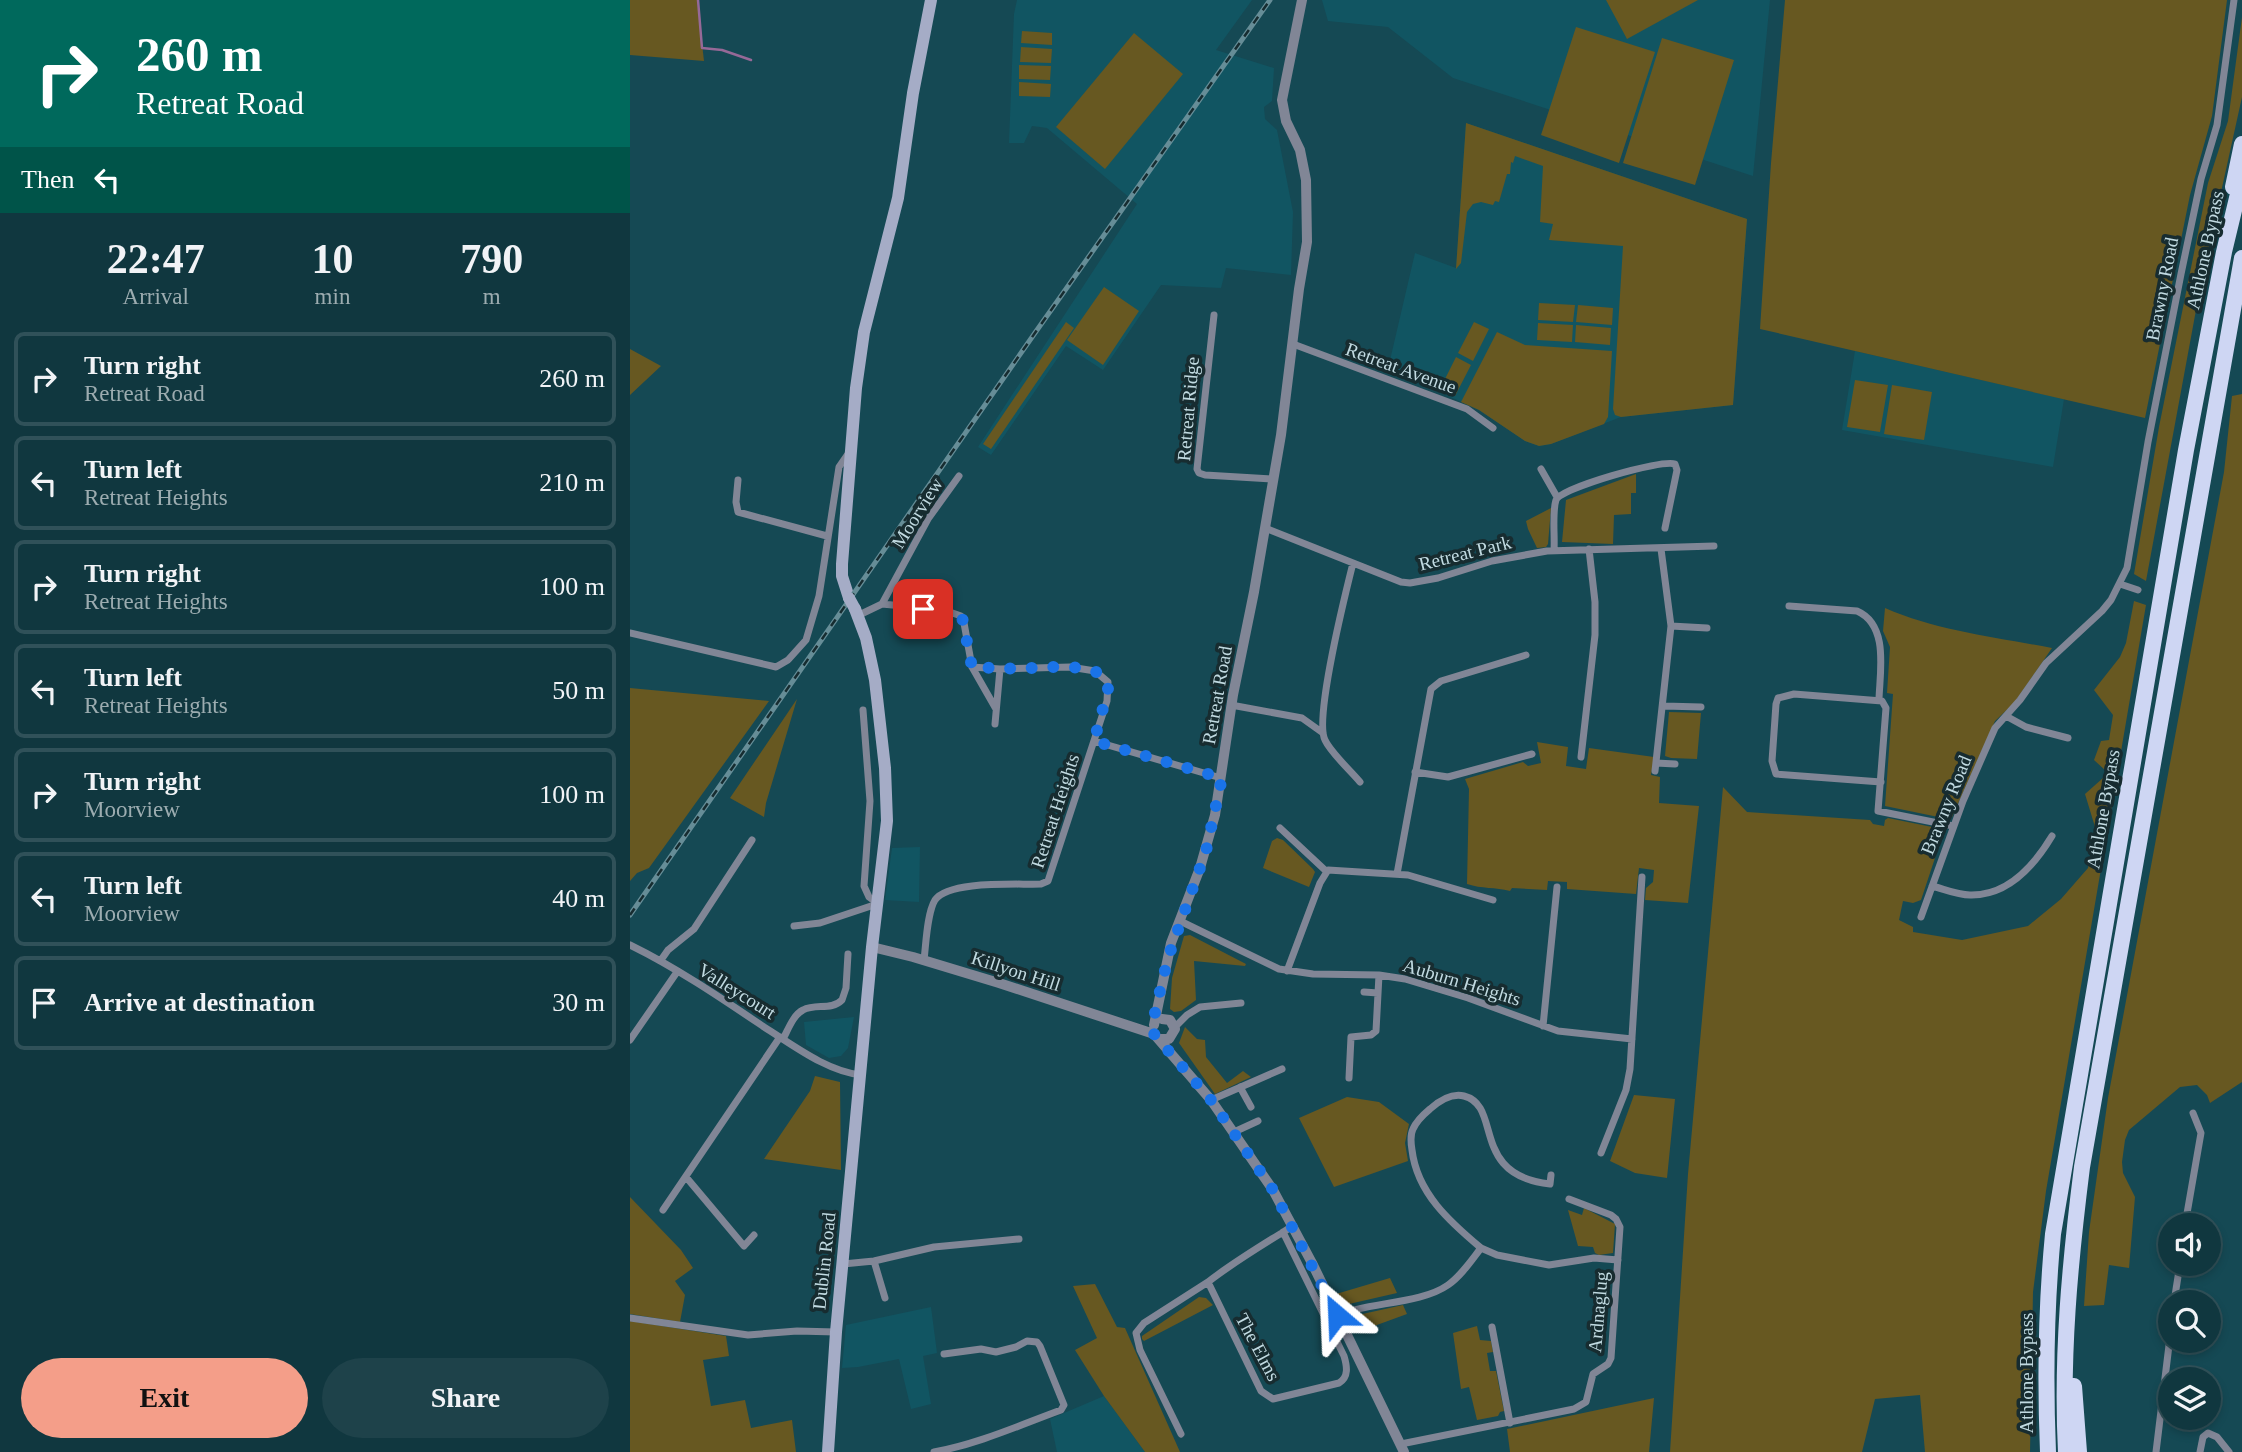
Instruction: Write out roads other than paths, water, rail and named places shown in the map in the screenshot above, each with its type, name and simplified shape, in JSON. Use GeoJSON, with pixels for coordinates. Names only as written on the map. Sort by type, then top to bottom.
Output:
{"type":"FeatureCollection","features":[{"type":"Feature","properties":{"kind":"highway"},"geometry":{"type":"LineString","coordinates":[[2224,252],[2228,207],[2242,144]]}},
{"type":"Feature","properties":{"kind":"highway","name":"Athlone Bypass"},"geometry":{"type":"LineString","coordinates":[[2048,1452],[2045,1389],[2046,1302],[2053,1234],[2184,463],[2224,252],[2242,177]]}},
{"type":"Feature","properties":{"kind":"highway","name":"Athlone Bypass"},"geometry":{"type":"LineString","coordinates":[[2066,1452],[2065,1347],[2068,1277],[2082,1167],[2242,258]]}},
{"type":"Feature","properties":{"kind":"highway"},"geometry":{"type":"LineString","coordinates":[[2079,1452],[2073,1308],[2082,1167]]}},
{"type":"Feature","properties":{"kind":"highway"},"geometry":{"type":"LineString","coordinates":[[2039,1452],[2040,1342],[2046,1302]]}},
{"type":"Feature","properties":{"kind":"main road","name":"Dublin Road"},"geometry":{"type":"LineString","coordinates":[[828,1452],[836,1332],[887,797],[873,664],[842,576],[851,450],[864,332],[898,198],[931,0]]}},
{"type":"Feature","properties":{"kind":"street","name":"Retreat Road"},"geometry":{"type":"LineString","coordinates":[[1160,1029],[1160,997],[1168,958],[1206,851],[1222,778],[1231,705],[1272,479],[1285,436],[1298,289],[1307,242],[1308,207],[1300,150],[1286,121],[1282,100],[1302,0]]}},
{"type":"Feature","properties":{"kind":"street","name":"Brawny Road"},"geometry":{"type":"LineString","coordinates":[[1921,917],[1953,826],[1991,736],[2042,668],[2102,611],[2120,584],[2130,554],[2148,442],[2198,192],[2217,125],[2234,0]]}},
{"type":"Feature","properties":{"kind":"street","name":"Retreat Ridge"},"geometry":{"type":"LineString","coordinates":[[1214,315],[1197,469],[1205,475],[1272,479]]}},
{"type":"Feature","properties":{"kind":"street","name":"Retreat Avenue"},"geometry":{"type":"LineString","coordinates":[[1293,344],[1467,409],[1493,428]]}},
{"type":"Feature","properties":{"kind":"street"},"geometry":{"type":"LineString","coordinates":[[630,633],[776,667],[788,660],[806,640],[819,596],[839,467],[851,450]]}},
{"type":"Feature","properties":{"kind":"street"},"geometry":{"type":"LineString","coordinates":[[1557,497],[1607,478],[1658,463],[1671,462],[1678,470],[1665,528]]}},
{"type":"Feature","properties":{"kind":"street"},"geometry":{"type":"LineString","coordinates":[[1541,469],[1557,497],[1555,550]]}},
{"type":"Feature","properties":{"kind":"street","name":"Moorview"},"geometry":{"type":"LineString","coordinates":[[882,604],[928,519],[958,476]]}},
{"type":"Feature","properties":{"kind":"street"},"geometry":{"type":"LineString","coordinates":[[738,480],[738,512],[827,536]]}},
{"type":"Feature","properties":{"kind":"street","name":"Retreat Park"},"geometry":{"type":"LineString","coordinates":[[1265,528],[1401,582],[1410,583],[1437,578],[1498,559],[1555,550],[1714,547]]}},
{"type":"Feature","properties":{"kind":"street"},"geometry":{"type":"LineString","coordinates":[[1581,757],[1596,620],[1588,549]]}},
{"type":"Feature","properties":{"kind":"street"},"geometry":{"type":"LineString","coordinates":[[1661,549],[1671,626],[1656,767],[1675,764]]}},
{"type":"Feature","properties":{"kind":"street"},"geometry":{"type":"LineString","coordinates":[[1353,563],[1331,660],[1323,733],[1324,740],[1360,782]]}},
{"type":"Feature","properties":{"kind":"street"},"geometry":{"type":"LineString","coordinates":[[2120,584],[2138,590]]}},
{"type":"Feature","properties":{"kind":"street"},"geometry":{"type":"LineString","coordinates":[[854,608],[882,604],[944,610],[961,616],[972,667],[996,709]]}},
{"type":"Feature","properties":{"kind":"street"},"geometry":{"type":"LineString","coordinates":[[1788,606],[1857,611],[1863,614],[1876,633],[1881,648],[1879,699],[1885,708],[1877,820]]}},
{"type":"Feature","properties":{"kind":"street"},"geometry":{"type":"LineString","coordinates":[[1671,626],[1707,628]]}},
{"type":"Feature","properties":{"kind":"street"},"geometry":{"type":"LineString","coordinates":[[1397,874],[1427,699],[1433,685],[1527,655]]}},
{"type":"Feature","properties":{"kind":"street","name":"Retreat Heights"},"geometry":{"type":"LineString","coordinates":[[924,960],[934,902],[943,892],[967,887],[1041,884],[1048,881],[1108,690],[1108,682],[1095,671],[1070,667],[972,667]]}},
{"type":"Feature","properties":{"kind":"street"},"geometry":{"type":"LineString","coordinates":[[995,724],[1000,669]]}},
{"type":"Feature","properties":{"kind":"street"},"geometry":{"type":"LineString","coordinates":[[1879,699],[1794,694],[1780,697],[1776,704],[1772,761],[1773,770],[1779,775],[1881,782]]}},
{"type":"Feature","properties":{"kind":"street"},"geometry":{"type":"LineString","coordinates":[[1231,705],[1303,718],[1323,733]]}},
{"type":"Feature","properties":{"kind":"street"},"geometry":{"type":"LineString","coordinates":[[1664,706],[1701,707]]}},
{"type":"Feature","properties":{"kind":"street"},"geometry":{"type":"LineString","coordinates":[[794,926],[810,926],[877,904],[869,897],[864,886],[870,801],[863,710]]}},
{"type":"Feature","properties":{"kind":"street"},"geometry":{"type":"LineString","coordinates":[[2006,716],[2026,727],[2068,738]]}},
{"type":"Feature","properties":{"kind":"street","name":"Retreat Heights"},"geometry":{"type":"LineString","coordinates":[[1094,741],[1222,778]]}},
{"type":"Feature","properties":{"kind":"street"},"geometry":{"type":"LineString","coordinates":[[1415,772],[1448,777],[1532,754]]}},
{"type":"Feature","properties":{"kind":"street"},"geometry":{"type":"LineString","coordinates":[[1878,811],[1953,826]]}},
{"type":"Feature","properties":{"kind":"street"},"geometry":{"type":"LineString","coordinates":[[1280,828],[1326,871]]}},
{"type":"Feature","properties":{"kind":"street"},"geometry":{"type":"LineString","coordinates":[[1931,886],[1971,895],[2001,889],[2032,867],[2052,836]]}},
{"type":"Feature","properties":{"kind":"street"},"geometry":{"type":"LineString","coordinates":[[661,960],[668,950],[694,929],[752,839]]}},
{"type":"Feature","properties":{"kind":"street"},"geometry":{"type":"LineString","coordinates":[[1326,871],[1333,869],[1397,874],[1493,900]]}},
{"type":"Feature","properties":{"kind":"street"},"geometry":{"type":"LineString","coordinates":[[1287,971],[1326,871]]}},
{"type":"Feature","properties":{"kind":"street"},"geometry":{"type":"LineString","coordinates":[[1601,1153],[1628,1080],[1642,877]]}},
{"type":"Feature","properties":{"kind":"street","name":"Auburn Heights"},"geometry":{"type":"LineString","coordinates":[[1543,1026],[1557,887]]}},
{"type":"Feature","properties":{"kind":"street","name":"Auburn Heights"},"geometry":{"type":"LineString","coordinates":[[1180,920],[1271,966],[1287,971],[1379,975],[1441,989],[1563,1032],[1632,1039]]}},
{"type":"Feature","properties":{"kind":"street"},"geometry":{"type":"LineString","coordinates":[[630,945],[661,960],[677,972]]}},
{"type":"Feature","properties":{"kind":"street","name":"Killyon Hill"},"geometry":{"type":"LineString","coordinates":[[872,947],[1160,1029]]}},
{"type":"Feature","properties":{"kind":"street"},"geometry":{"type":"LineString","coordinates":[[782,1038],[801,1011],[835,1005],[842,1000],[846,988],[848,954]]}},
{"type":"Feature","properties":{"kind":"street","name":"Valleycourt"},"geometry":{"type":"LineString","coordinates":[[630,1040],[677,972],[836,1069],[861,1074]]}},
{"type":"Feature","properties":{"kind":"street"},"geometry":{"type":"LineString","coordinates":[[1349,1078],[1351,1037],[1371,1035],[1376,1031],[1379,975]]}},
{"type":"Feature","properties":{"kind":"street"},"geometry":{"type":"LineString","coordinates":[[1364,992],[1378,993]]}},
{"type":"Feature","properties":{"kind":"street"},"geometry":{"type":"LineString","coordinates":[[1241,1003],[1203,1006],[1160,1029],[1180,1063],[1211,1100],[1273,1190],[1288,1229],[1337,1315],[1402,1448]]}},
{"type":"Feature","properties":{"kind":"street","name":"Valleycourt"},"geometry":{"type":"LineString","coordinates":[[663,1210],[782,1038]]}},
{"type":"Feature","properties":{"kind":"street"},"geometry":{"type":"LineString","coordinates":[[1211,1100],[1282,1069]]}},
{"type":"Feature","properties":{"kind":"street"},"geometry":{"type":"LineString","coordinates":[[1234,1132],[1256,1117],[1240,1087]]}},
{"type":"Feature","properties":{"kind":"street"},"geometry":{"type":"LineString","coordinates":[[1337,1315],[1361,1307],[1436,1292],[1455,1279],[1481,1248],[1438,1207],[1419,1179],[1412,1153],[1413,1129],[1427,1112],[1444,1099],[1468,1097],[1481,1109],[1495,1152],[1507,1168],[1519,1176],[1550,1184],[1550,1175]]}},
{"type":"Feature","properties":{"kind":"street"},"geometry":{"type":"LineString","coordinates":[[2187,1213],[2201,1133],[2193,1113]]}},
{"type":"Feature","properties":{"kind":"street"},"geometry":{"type":"LineString","coordinates":[[686,1177],[744,1246],[754,1235]]}},
{"type":"Feature","properties":{"kind":"street","name":"Ardnaglug"},"geometry":{"type":"LineString","coordinates":[[1402,1448],[1574,1409],[1586,1402],[1593,1374],[1610,1362],[1620,1230],[1616,1219],[1611,1215],[1569,1199]]}},
{"type":"Feature","properties":{"kind":"street"},"geometry":{"type":"LineString","coordinates":[[1181,1434],[1140,1350],[1136,1333],[1144,1323],[1288,1229]]}},
{"type":"Feature","properties":{"kind":"street","name":"The Elms"},"geometry":{"type":"LineString","coordinates":[[1208,1282],[1261,1391],[1268,1397],[1279,1399],[1342,1382],[1347,1370],[1344,1356],[1288,1229]]}},
{"type":"Feature","properties":{"kind":"street"},"geometry":{"type":"LineString","coordinates":[[844,1264],[874,1261],[934,1247],[1019,1239]]}},
{"type":"Feature","properties":{"kind":"street","name":"Ardnaglug"},"geometry":{"type":"LineString","coordinates":[[1481,1248],[1497,1255],[1549,1265],[1582,1259],[1618,1260]]}},
{"type":"Feature","properties":{"kind":"street"},"geometry":{"type":"LineString","coordinates":[[874,1261],[885,1298]]}},
{"type":"Feature","properties":{"kind":"street"},"geometry":{"type":"LineString","coordinates":[[630,1318],[748,1335],[797,1331],[836,1332]]}},
{"type":"Feature","properties":{"kind":"street"},"geometry":{"type":"LineString","coordinates":[[1492,1327],[1510,1423]]}},
{"type":"Feature","properties":{"kind":"street"},"geometry":{"type":"LineString","coordinates":[[934,1452],[983,1439],[1064,1407],[1037,1342],[1027,1341],[996,1352],[981,1349],[944,1354]]}},
{"type":"Feature","properties":{"kind":"street"},"geometry":{"type":"LineString","coordinates":[[2156,1452],[2168,1353]]}},
{"type":"Feature","properties":{"kind":"street"},"geometry":{"type":"LineString","coordinates":[[2200,1452],[2203,1437],[2208,1433],[2217,1437],[2229,1452]]}},
{"type":"Feature","properties":{"kind":"waterway"},"geometry":{"type":"LineString","coordinates":[[698,0],[702,48],[722,50],[751,60]]}},
{"type":"Feature","properties":{"kind":"railway"},"geometry":{"type":"LineString","coordinates":[[630,915],[1270,0]]}}]}
